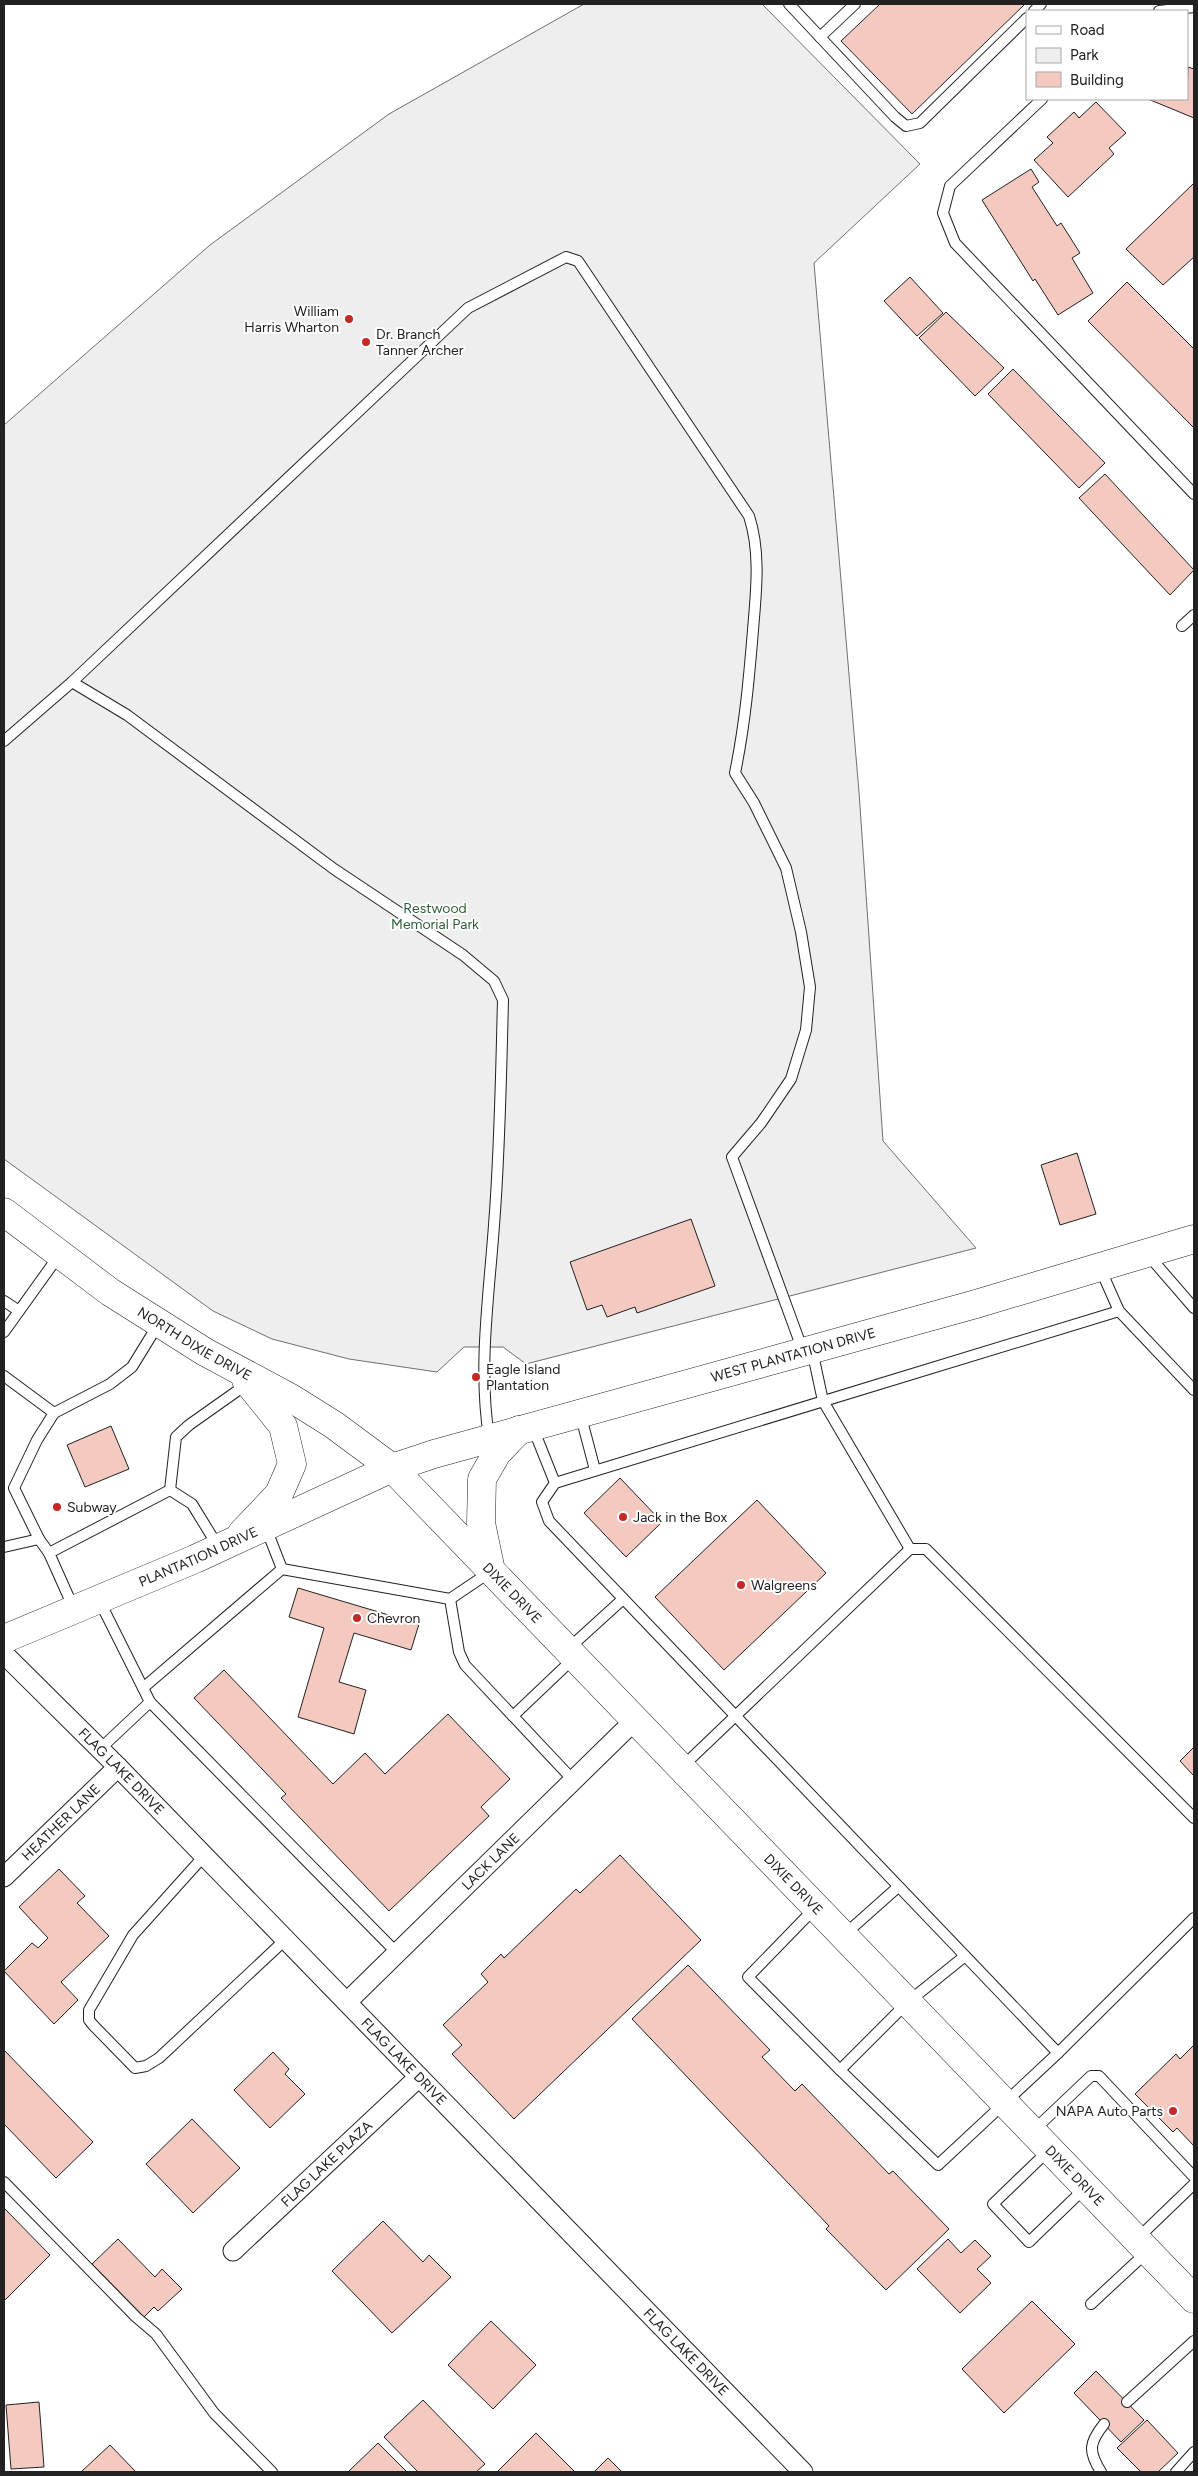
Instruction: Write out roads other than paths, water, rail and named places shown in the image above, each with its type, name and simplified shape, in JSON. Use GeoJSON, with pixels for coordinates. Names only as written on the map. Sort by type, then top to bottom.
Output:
{"type":"FeatureCollection","features":[{"type":"Feature","properties":{"kind":"main road","name":"NORTH DIXIE DRIVE"},"geometry":{"type":"LineString","coordinates":[[4,1212],[110,1292],[243,1377],[291,1398],[334,1425],[392,1468]]}},
{"type":"Feature","properties":{"kind":"main road","name":"WEST PLANTATION DRIVE"},"geometry":{"type":"LineString","coordinates":[[392,1468],[489,1438],[807,1350],[1194,1239]]}},
{"type":"Feature","properties":{"kind":"main road"},"geometry":{"type":"LineString","coordinates":[[226,1545],[279,1494],[292,1464],[283,1426],[243,1377]]}},
{"type":"Feature","properties":{"kind":"main road"},"geometry":{"type":"LineString","coordinates":[[491,1571],[481,1523],[482,1479],[497,1453],[526,1428]]}},
{"type":"Feature","properties":{"kind":"main road","name":"PLANTATION DRIVE"},"geometry":{"type":"LineString","coordinates":[[4,1639],[226,1545],[392,1468]]}},
{"type":"Feature","properties":{"kind":"main road","name":"DIXIE DRIVE"},"geometry":{"type":"LineString","coordinates":[[392,1468],[1194,2299]]}},
{"type":"Feature","properties":{"kind":"street","name":"FLAG LAKE DRIVE"},"geometry":{"type":"LineString","coordinates":[[4,1654],[118,1767],[286,1939],[795,2470]]}},
{"type":"Feature","properties":{"kind":"street","name":"LACK LANE"},"geometry":{"type":"LineString","coordinates":[[347,2002],[635,1720]]}},
{"type":"Feature","properties":{"kind":"street","name":"HEATHER LANE"},"geometry":{"type":"LineString","coordinates":[[4,1877],[118,1767]]}},
{"type":"Feature","properties":{"kind":"street","name":"FLAG LAKE PLAZA"},"geometry":{"type":"LineString","coordinates":[[232,2251],[419,2077]]}},
{"type":"Feature","properties":{"kind":"lane"},"geometry":{"type":"LineString","coordinates":[[790,4],[894,117],[906,126],[920,123],[1026,19]]}},
{"type":"Feature","properties":{"kind":"lane"},"geometry":{"type":"LineString","coordinates":[[820,37],[855,4]]}},
{"type":"Feature","properties":{"kind":"lane"},"geometry":{"type":"LineString","coordinates":[[1168,10],[1194,7]]}},
{"type":"Feature","properties":{"kind":"lane"},"geometry":{"type":"LineString","coordinates":[[1041,100],[950,186],[943,213],[955,243],[1194,494]]}},
{"type":"Feature","properties":{"kind":"lane"},"geometry":{"type":"LineString","coordinates":[[4,741],[72,682],[468,308],[566,257],[578,260],[749,516],[755,532],[757,578],[747,711],[736,774],[754,803],[786,868],[801,932],[810,987],[806,1030],[792,1079],[761,1123],[732,1157],[807,1350],[823,1401],[910,1549]]}},
{"type":"Feature","properties":{"kind":"lane"},"geometry":{"type":"LineString","coordinates":[[1182,626],[1194,615]]}},
{"type":"Feature","properties":{"kind":"lane"},"geometry":{"type":"LineString","coordinates":[[72,682],[127,715],[334,869],[463,955],[494,981],[503,1000],[494,1222],[483,1373],[489,1438]]}},
{"type":"Feature","properties":{"kind":"lane"},"geometry":{"type":"LineString","coordinates":[[1147,1253],[1194,1308]]}},
{"type":"Feature","properties":{"kind":"lane"},"geometry":{"type":"LineString","coordinates":[[4,1332],[60,1254]]}},
{"type":"Feature","properties":{"kind":"lane"},"geometry":{"type":"LineString","coordinates":[[1100,1267],[1119,1312],[1194,1390]]}},
{"type":"Feature","properties":{"kind":"lane"},"geometry":{"type":"LineString","coordinates":[[4,1301],[19,1311]]}},
{"type":"Feature","properties":{"kind":"lane"},"geometry":{"type":"LineString","coordinates":[[1058,2053],[549,1521],[542,1502],[555,1483],[1119,1312]]}},
{"type":"Feature","properties":{"kind":"lane"},"geometry":{"type":"LineString","coordinates":[[159,1323],[132,1366],[110,1384],[54,1413],[37,1440],[14,1488],[39,1540],[87,1604],[143,1688],[150,1702],[397,1953]]}},
{"type":"Feature","properties":{"kind":"lane"},"geometry":{"type":"LineString","coordinates":[[4,1376],[54,1413]]}},
{"type":"Feature","properties":{"kind":"lane"},"geometry":{"type":"LineString","coordinates":[[170,1490],[176,1437],[243,1377]]}},
{"type":"Feature","properties":{"kind":"lane"},"geometry":{"type":"LineString","coordinates":[[580,1413],[595,1470]]}},
{"type":"Feature","properties":{"kind":"lane"},"geometry":{"type":"LineString","coordinates":[[526,1428],[555,1483]]}},
{"type":"Feature","properties":{"kind":"lane"},"geometry":{"type":"LineString","coordinates":[[170,1490],[192,1504],[226,1545]]}},
{"type":"Feature","properties":{"kind":"lane"},"geometry":{"type":"LineString","coordinates":[[49,1553],[170,1490]]}},
{"type":"Feature","properties":{"kind":"lane"},"geometry":{"type":"LineString","coordinates":[[266,1527],[282,1569]]}},
{"type":"Feature","properties":{"kind":"lane"},"geometry":{"type":"LineString","coordinates":[[4,1547],[39,1540]]}},
{"type":"Feature","properties":{"kind":"lane"},"geometry":{"type":"LineString","coordinates":[[682,1768],[910,1549],[926,1549],[1194,1818]]}},
{"type":"Feature","properties":{"kind":"lane"},"geometry":{"type":"LineString","coordinates":[[282,1569],[450,1599],[491,1571]]}},
{"type":"Feature","properties":{"kind":"lane"},"geometry":{"type":"LineString","coordinates":[[143,1688],[282,1569]]}},
{"type":"Feature","properties":{"kind":"lane"},"geometry":{"type":"LineString","coordinates":[[450,1599],[459,1652],[464,1666],[573,1780]]}},
{"type":"Feature","properties":{"kind":"lane"},"geometry":{"type":"LineString","coordinates":[[513,1716],[624,1599]]}},
{"type":"Feature","properties":{"kind":"lane"},"geometry":{"type":"LineString","coordinates":[[100,1749],[150,1702]]}},
{"type":"Feature","properties":{"kind":"lane"},"geometry":{"type":"LineString","coordinates":[[204,1856],[134,1934],[89,2010],[89,2020],[128,2063],[135,2068],[146,2066],[159,2058],[286,1939]]}},
{"type":"Feature","properties":{"kind":"lane"},"geometry":{"type":"LineString","coordinates":[[844,1936],[898,1887]]}},
{"type":"Feature","properties":{"kind":"lane"},"geometry":{"type":"LineString","coordinates":[[816,1907],[748,1977],[938,2165],[1058,2053],[1194,1918]]}},
{"type":"Feature","properties":{"kind":"lane"},"geometry":{"type":"LineString","coordinates":[[840,2070],[908,2002],[965,1956]]}},
{"type":"Feature","properties":{"kind":"lane"},"geometry":{"type":"LineString","coordinates":[[1086,2187],[1029,2242],[993,2204],[1091,2076],[1099,2076],[1194,2177]]}},
{"type":"Feature","properties":{"kind":"lane"},"geometry":{"type":"LineString","coordinates":[[4,2182],[136,2317],[156,2334],[214,2413],[272,2472]]}},
{"type":"Feature","properties":{"kind":"lane"},"geometry":{"type":"LineString","coordinates":[[1091,2304],[1194,2184]]}},
{"type":"Feature","properties":{"kind":"lane"},"geometry":{"type":"LineString","coordinates":[[1127,2402],[1194,2341]]}},
{"type":"Feature","properties":{"kind":"lane"},"geometry":{"type":"LineString","coordinates":[[1101,2472],[1093,2460],[1091,2449],[1093,2438],[1104,2424]]}},
{"type":"Feature","properties":{"kind":"lane"},"geometry":{"type":"LineString","coordinates":[[1176,2472],[1194,2452]]}},
{"type":"Feature","properties":{"kind":"place","name":"William Harris Wharton"},"geometry":{"type":"Point","coordinates":[349,319]}},
{"type":"Feature","properties":{"kind":"place","name":"Dr. Branch Tanner Archer"},"geometry":{"type":"Point","coordinates":[366,342]}},
{"type":"Feature","properties":{"kind":"place","name":"Eagle Island Plantation"},"geometry":{"type":"Point","coordinates":[476,1377]}},
{"type":"Feature","properties":{"kind":"place","name":"Subway"},"geometry":{"type":"Point","coordinates":[57,1507]}},
{"type":"Feature","properties":{"kind":"place","name":"Jack in the Box"},"geometry":{"type":"Point","coordinates":[623,1517]}},
{"type":"Feature","properties":{"kind":"place","name":"Walgreens"},"geometry":{"type":"Point","coordinates":[741,1585]}},
{"type":"Feature","properties":{"kind":"place","name":"Chevron"},"geometry":{"type":"Point","coordinates":[357,1618]}},
{"type":"Feature","properties":{"kind":"place","name":"NAPA Auto Parts"},"geometry":{"type":"Point","coordinates":[1173,2111]}},
{"type":"Feature","properties":{"kind":"park label","name":"Restwood Memorial Park"},"geometry":{"type":"Point","coordinates":[435,916]}}]}
